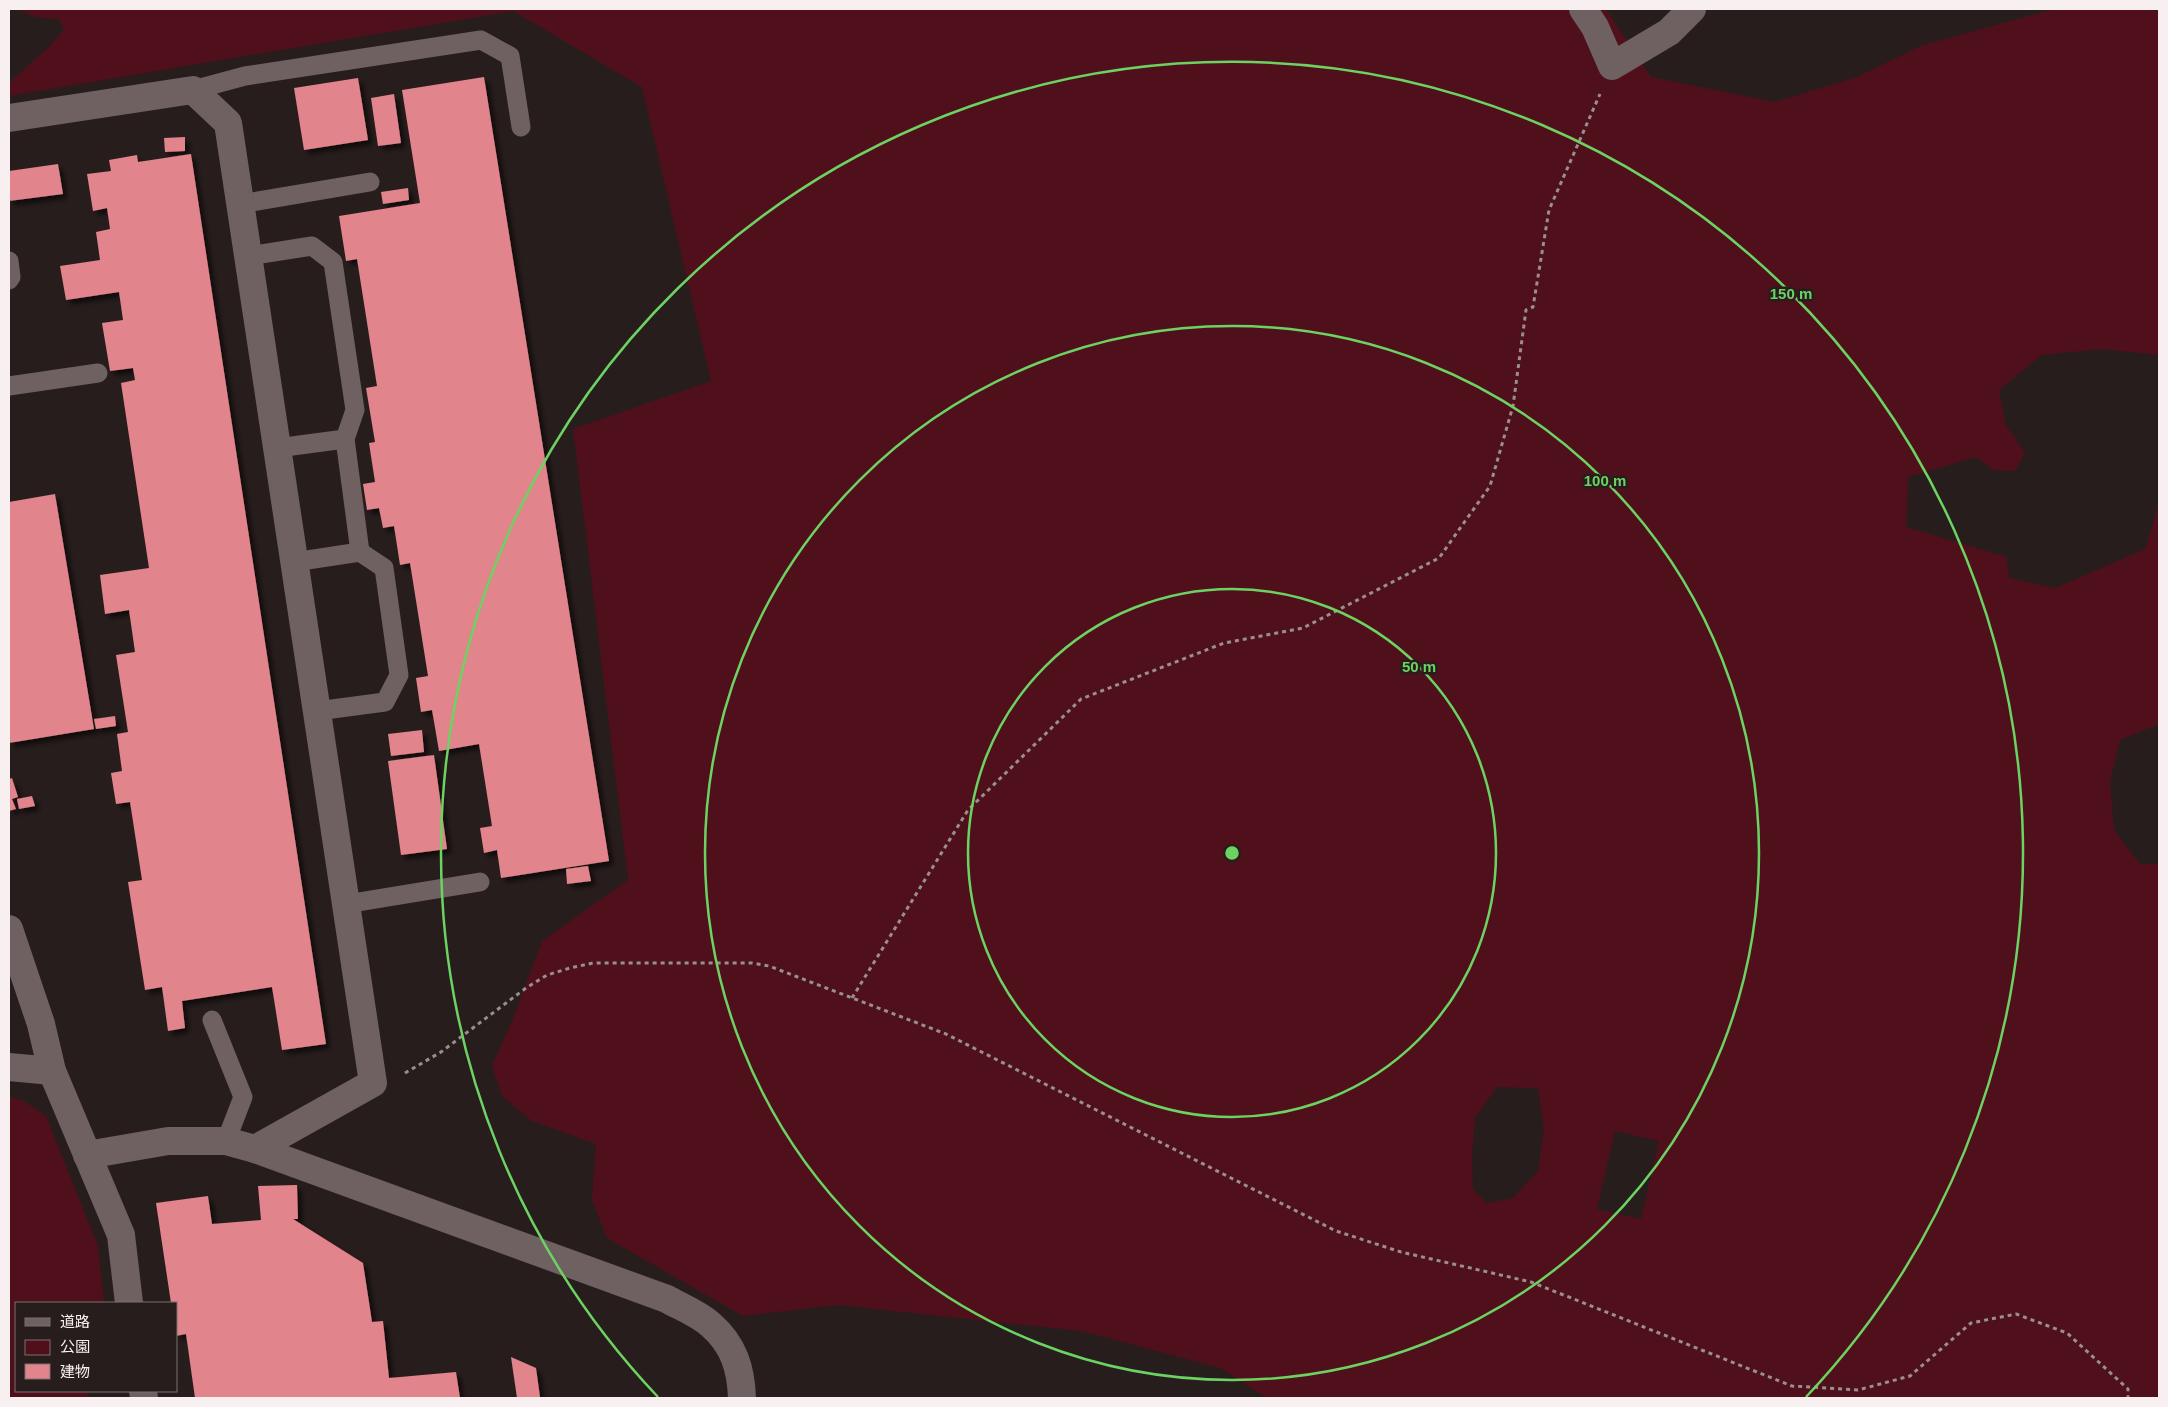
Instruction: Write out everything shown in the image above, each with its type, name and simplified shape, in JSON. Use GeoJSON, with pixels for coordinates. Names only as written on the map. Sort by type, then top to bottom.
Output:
{"type":"FeatureCollection","features":[{"type":"Feature","properties":{"kind":"street"},"geometry":{"type":"LineString","coordinates":[[1583,9],[1596,27],[1612,66],[1669,32],[1692,9]]}},
{"type":"Feature","properties":{"kind":"street"},"geometry":{"type":"LineString","coordinates":[[9,118],[193,90],[228,123],[373,1083],[255,1148]]}},
{"type":"Feature","properties":{"kind":"street"},"geometry":{"type":"LineString","coordinates":[[9,929],[41,1024],[52,1071],[121,1236],[129,1302]]}},
{"type":"Feature","properties":{"kind":"street"},"geometry":{"type":"LineString","coordinates":[[9,1068],[52,1071]]}},
{"type":"Feature","properties":{"kind":"street"},"geometry":{"type":"LineString","coordinates":[[88,1155],[168,1141],[226,1141],[255,1148],[667,1299],[710,1325],[727,1344],[739,1364],[742,1398]]}},
{"type":"Feature","properties":{"kind":"lane"},"geometry":{"type":"LineString","coordinates":[[193,90],[245,76],[481,40],[510,56],[520,127]]}},
{"type":"Feature","properties":{"kind":"lane"},"geometry":{"type":"LineString","coordinates":[[240,204],[370,182]]}},
{"type":"Feature","properties":{"kind":"lane"},"geometry":{"type":"LineString","coordinates":[[248,256],[312,246],[333,262],[355,410],[345,439],[360,552]]}},
{"type":"Feature","properties":{"kind":"lane"},"geometry":{"type":"LineString","coordinates":[[9,261],[11,277],[9,280]]}},
{"type":"Feature","properties":{"kind":"lane"},"geometry":{"type":"LineString","coordinates":[[9,386],[98,373]]}},
{"type":"Feature","properties":{"kind":"lane"},"geometry":{"type":"LineString","coordinates":[[277,448],[345,439]]}},
{"type":"Feature","properties":{"kind":"lane"},"geometry":{"type":"LineString","coordinates":[[294,562],[360,552],[384,568],[399,675],[386,702],[317,711]]}},
{"type":"Feature","properties":{"kind":"lane"},"geometry":{"type":"LineString","coordinates":[[346,904],[480,882]]}},
{"type":"Feature","properties":{"kind":"lane"},"geometry":{"type":"LineString","coordinates":[[212,1020],[243,1097],[226,1141]]}},
{"type":"Feature","properties":{"kind":"path"},"geometry":{"type":"LineString","coordinates":[[852,998],[968,810],[1082,699],[1224,643],[1303,628],[1439,558],[1490,486],[1513,406],[1526,310],[1533,307],[1549,210],[1612,66]]}},
{"type":"Feature","properties":{"kind":"path"},"geometry":{"type":"LineString","coordinates":[[373,1083],[388,1083],[441,1052],[526,988],[547,975],[570,968],[593,964],[752,963],[769,966],[946,1034],[1336,1231],[1401,1252],[1531,1282],[1792,1386],[1858,1390],[1910,1376],[1971,1323],[2016,1314],[2067,1332],[2128,1390],[2128,1398]]}},
{"type":"Feature","properties":{"kind":"green space"},"geometry":{"type":"Polygon","coordinates":[[[17,9],[1606,9],[1651,77],[1775,102],[1857,77],[1923,45],[2054,9],[2159,9],[2159,355],[2101,349],[2042,355],[1999,390],[2006,425],[2025,453],[2015,471],[1993,470],[1976,457],[1908,477],[1906,527],[2007,557],[2009,578],[2055,588],[2145,549],[2159,503],[2159,724],[2120,740],[2110,782],[2114,830],[2140,864],[2159,864],[2159,1398],[1267,1398],[1220,1368],[1082,1331],[837,1305],[743,1316],[607,1238],[592,1200],[596,1144],[532,1121],[502,1096],[492,1066],[512,1021],[542,941],[628,880],[573,429],[711,381],[642,87],[513,11],[9,96],[9,83],[51,45],[64,29],[59,19],[35,17],[17,9]],[[1497,1087],[1475,1118],[1472,1156],[1473,1189],[1487,1203],[1513,1198],[1538,1171],[1544,1129],[1538,1088],[1497,1087]],[[1615,1131],[1597,1209],[1641,1219],[1659,1141],[1615,1131]]]}},
{"type":"Feature","properties":{"kind":"green space"},"geometry":{"type":"Polygon","coordinates":[[[9,1097],[24,1101],[46,1116],[98,1246],[104,1302],[15,1302],[15,1392],[86,1392],[90,1398],[9,1398],[9,1097]]]}},
{"type":"Feature","properties":{"kind":"building"},"geometry":{"type":"Polygon","coordinates":[[[484,77],[609,861],[501,878],[497,850],[484,853],[480,828],[492,826],[479,744],[439,751],[432,710],[421,712],[416,678],[428,676],[410,563],[400,565],[394,526],[383,528],[379,508],[367,510],[363,484],[375,482],[369,443],[375,442],[366,388],[377,386],[357,259],[346,261],[339,216],[420,203],[402,90],[484,77]]]}},
{"type":"Feature","properties":{"kind":"building"},"geometry":{"type":"Polygon","coordinates":[[[358,78],[368,140],[304,150],[294,88],[358,78]]]}},
{"type":"Feature","properties":{"kind":"building"},"geometry":{"type":"Polygon","coordinates":[[[394,94],[401,143],[378,146],[371,98],[394,94]]]}},
{"type":"Feature","properties":{"kind":"building"},"geometry":{"type":"Polygon","coordinates":[[[185,137],[185,151],[165,152],[164,138],[185,137]]]}},
{"type":"Feature","properties":{"kind":"building"},"geometry":{"type":"Polygon","coordinates":[[[191,154],[326,1044],[282,1050],[272,987],[182,1001],[185,1028],[168,1031],[162,987],[145,990],[128,882],[142,880],[130,802],[116,804],[111,773],[122,771],[117,734],[128,732],[116,655],[135,652],[129,610],[105,614],[100,575],[149,568],[121,383],[135,380],[133,368],[110,371],[102,323],[123,320],[119,292],[66,300],[60,266],[100,260],[96,232],[110,229],[107,208],[93,211],[87,174],[111,171],[109,160],[137,155],[138,162],[191,154]]]}},
{"type":"Feature","properties":{"kind":"building"},"geometry":{"type":"Polygon","coordinates":[[[58,164],[63,194],[9,201],[9,171],[58,164]]]}},
{"type":"Feature","properties":{"kind":"building"},"geometry":{"type":"Polygon","coordinates":[[[408,188],[409,200],[383,204],[381,192],[408,188]]]}},
{"type":"Feature","properties":{"kind":"building"},"geometry":{"type":"Polygon","coordinates":[[[55,494],[94,729],[9,743],[9,502],[55,494]]]}},
{"type":"Feature","properties":{"kind":"building"},"geometry":{"type":"Polygon","coordinates":[[[115,716],[116,726],[96,729],[94,719],[115,716]]]}},
{"type":"Feature","properties":{"kind":"building"},"geometry":{"type":"Polygon","coordinates":[[[422,730],[424,752],[391,756],[388,734],[422,730]]]}},
{"type":"Feature","properties":{"kind":"building"},"geometry":{"type":"Polygon","coordinates":[[[434,755],[447,849],[401,855],[388,761],[434,755]]]}},
{"type":"Feature","properties":{"kind":"building"},"geometry":{"type":"Polygon","coordinates":[[[12,778],[18,797],[12,799],[16,809],[9,811],[9,779],[12,778]]]}},
{"type":"Feature","properties":{"kind":"building"},"geometry":{"type":"Polygon","coordinates":[[[32,796],[35,806],[19,809],[17,799],[32,796]]]}},
{"type":"Feature","properties":{"kind":"building"},"geometry":{"type":"Polygon","coordinates":[[[588,866],[591,881],[567,884],[566,869],[588,866]]]}},
{"type":"Feature","properties":{"kind":"building"},"geometry":{"type":"Polygon","coordinates":[[[297,1185],[298,1219],[293,1219],[363,1263],[372,1322],[383,1321],[389,1378],[456,1372],[460,1398],[195,1398],[186,1334],[178,1336],[178,1302],[171,1302],[156,1203],[208,1196],[212,1224],[261,1220],[258,1186],[297,1185]]]}},
{"type":"Feature","properties":{"kind":"building"},"geometry":{"type":"Polygon","coordinates":[[[511,1357],[536,1368],[540,1397],[517,1398],[511,1357]]]}}]}
